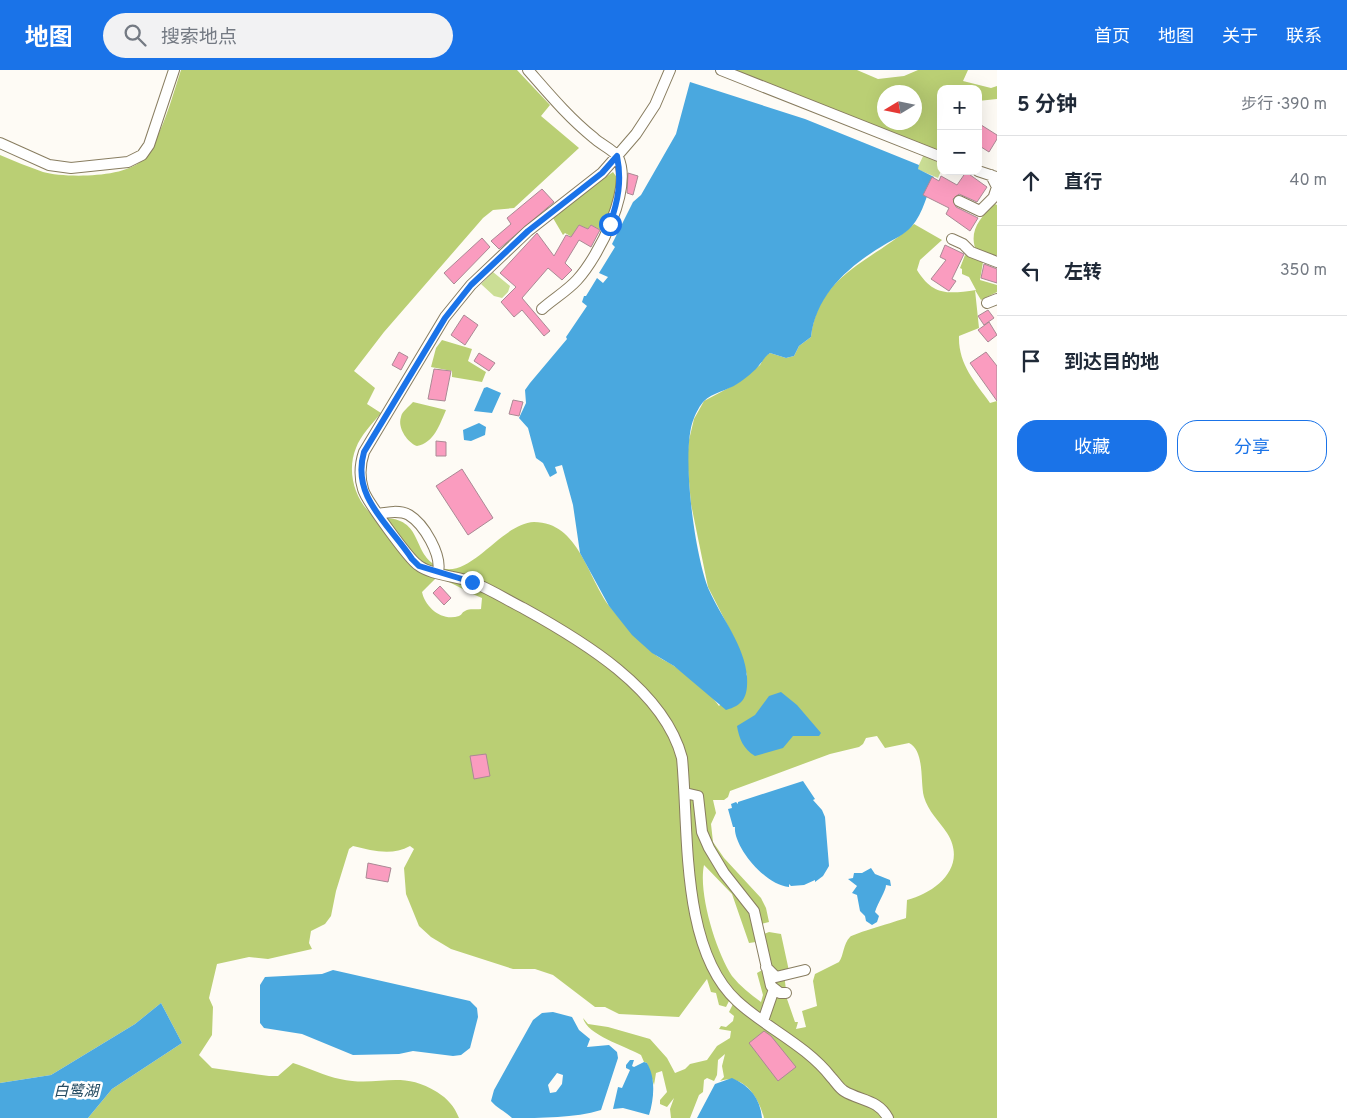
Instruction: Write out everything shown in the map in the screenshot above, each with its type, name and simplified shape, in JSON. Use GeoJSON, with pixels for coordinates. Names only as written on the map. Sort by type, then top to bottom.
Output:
{"type":"FeatureCollection","features":[{"type":"Feature","properties":{"kind":"street"},"geometry":{"type":"LineString","coordinates":[[0,143],[49,165],[71,168],[128,162],[142,154],[149,145],[174,70]]}},
{"type":"Feature","properties":{"kind":"street"},"geometry":{"type":"LineString","coordinates":[[528,70],[569,117],[617,156],[621,173],[619,198],[610,224],[577,280],[542,309]]}},
{"type":"Feature","properties":{"kind":"street"},"geometry":{"type":"LineString","coordinates":[[670,70],[655,105],[636,134],[602,173],[528,231],[507,250],[471,285],[445,318],[364,452],[360,470],[363,489],[378,514],[419,566],[472,582],[565,632],[618,671],[662,716],[678,743],[682,758],[695,918],[706,954],[719,979],[736,1000],[824,1067],[844,1091],[878,1104],[888,1118]]}},
{"type":"Feature","properties":{"kind":"street"},"geometry":{"type":"LineString","coordinates":[[720,70],[937,155]]}},
{"type":"Feature","properties":{"kind":"street"},"geometry":{"type":"LineString","coordinates":[[959,201],[980,211],[996,195],[997,187],[994,176],[982,172]]}},
{"type":"Feature","properties":{"kind":"street"},"geometry":{"type":"LineString","coordinates":[[952,239],[963,244],[971,252],[997,262]]}},
{"type":"Feature","properties":{"kind":"street"},"geometry":{"type":"LineString","coordinates":[[378,514],[396,512],[410,516],[436,549],[439,563],[438,572]]}},
{"type":"Feature","properties":{"kind":"street"},"geometry":{"type":"LineString","coordinates":[[685,793],[698,796],[702,832],[709,848],[724,873],[751,904],[768,980],[774,989],[780,993],[786,993]]}},
{"type":"Feature","properties":{"kind":"street"},"geometry":{"type":"LineString","coordinates":[[765,966],[776,977],[805,970]]}},
{"type":"Feature","properties":{"kind":"street"},"geometry":{"type":"LineString","coordinates":[[763,1021],[774,989]]}},
{"type":"Feature","properties":{"kind":"green space"},"geometry":{"type":"Polygon","coordinates":[[[181,70],[517,70],[550,105],[541,116],[579,148],[514,208],[493,210],[483,218],[384,332],[354,371],[375,388],[367,404],[381,413],[364,434],[356,448],[352,467],[354,486],[363,504],[376,518],[392,519],[403,523],[415,536],[430,561],[439,567],[451,569],[462,566],[510,531],[522,525],[534,522],[549,525],[562,531],[581,554],[610,607],[630,630],[654,654],[698,684],[719,706],[747,675],[733,636],[708,587],[691,504],[687,459],[694,419],[704,401],[736,384],[760,365],[765,356],[770,353],[786,358],[794,356],[799,346],[811,337],[816,315],[824,298],[850,270],[914,224],[942,240],[920,260],[917,270],[929,285],[935,289],[949,292],[975,290],[979,328],[959,336],[959,346],[964,364],[973,380],[990,403],[997,401],[997,1118],[764,1118],[762,1110],[749,1089],[743,1084],[729,1079],[720,1081],[724,1077],[722,1066],[725,1054],[718,1060],[717,1075],[714,1081],[707,1078],[704,1080],[703,1092],[699,1095],[690,1118],[671,1118],[670,1109],[674,1098],[667,1107],[660,1104],[660,1100],[667,1092],[662,1071],[656,1073],[654,1085],[647,1063],[644,1062],[641,1055],[599,1035],[586,1024],[583,1018],[588,1024],[608,1027],[650,1039],[667,1058],[675,1073],[685,1069],[690,1064],[707,1060],[717,1046],[730,1038],[731,1031],[719,1029],[721,1026],[726,1027],[733,1021],[734,1016],[729,1012],[733,1004],[729,1001],[726,1007],[719,1005],[716,993],[711,992],[707,979],[679,1017],[619,1014],[605,1007],[595,1007],[553,975],[535,969],[513,969],[451,949],[431,937],[419,926],[406,894],[404,868],[414,849],[410,846],[389,852],[353,846],[349,849],[336,891],[331,916],[325,924],[311,931],[309,943],[312,949],[268,959],[249,957],[217,964],[209,998],[213,1007],[212,1035],[199,1055],[212,1068],[269,1076],[278,1076],[293,1063],[340,1079],[366,1082],[400,1080],[412,1082],[424,1085],[441,1095],[450,1103],[459,1118],[88,1118],[112,1089],[182,1043],[161,1003],[135,1024],[51,1075],[0,1083],[0,155],[53,174],[79,176],[108,174],[133,167],[148,152],[160,131],[181,70]],[[437,577],[422,592],[427,603],[435,612],[446,617],[453,617],[461,615],[467,610],[481,609],[482,598],[437,577]],[[877,736],[866,738],[859,747],[830,754],[730,791],[728,797],[724,800],[713,800],[716,813],[711,824],[713,842],[724,858],[761,898],[766,908],[769,922],[753,926],[756,942],[749,943],[732,894],[704,865],[703,877],[706,906],[720,952],[732,976],[745,990],[761,1002],[763,995],[757,973],[764,969],[761,935],[769,932],[781,934],[789,971],[784,973],[787,999],[795,1022],[798,1022],[796,1029],[806,1027],[802,1011],[817,1006],[813,981],[815,974],[839,962],[850,937],[906,918],[907,900],[929,891],[946,876],[951,867],[954,856],[953,845],[924,797],[918,753],[909,743],[885,748],[877,736]]]}},
{"type":"Feature","properties":{"kind":"green space"},"geometry":{"type":"Polygon","coordinates":[[[733,70],[857,70],[878,79],[904,76],[918,70],[968,70],[963,81],[979,85],[937,85],[937,151],[883,130],[922,130],[922,85],[877,85],[877,127],[733,70]]]}},
{"type":"Feature","properties":{"kind":"green space"},"geometry":{"type":"Polygon","coordinates":[[[982,86],[991,88],[997,86],[997,99],[982,101],[982,86]]]}},
{"type":"Feature","properties":{"kind":"green space"},"geometry":{"type":"Polygon","coordinates":[[[925,152],[937,157],[938,178],[917,169],[925,152]]]}},
{"type":"Feature","properties":{"kind":"green space"},"geometry":{"type":"Polygon","coordinates":[[[613,172],[618,179],[615,200],[604,232],[591,225],[588,229],[579,225],[572,237],[565,233],[563,235],[553,218],[578,196],[613,172]]]}},
{"type":"Feature","properties":{"kind":"green space"},"geometry":{"type":"Polygon","coordinates":[[[995,204],[997,205],[997,255],[978,255],[974,240],[976,227],[979,221],[995,204]]]}},
{"type":"Feature","properties":{"kind":"green space"},"geometry":{"type":"Polygon","coordinates":[[[965,255],[983,262],[980,280],[997,285],[997,292],[981,300],[969,277],[962,274],[962,269],[960,268],[965,255]]]}},
{"type":"Feature","properties":{"kind":"green space"},"geometry":{"type":"Polygon","coordinates":[[[493,272],[510,286],[508,292],[502,298],[494,296],[481,284],[493,272]]]}},
{"type":"Feature","properties":{"kind":"green space"},"geometry":{"type":"Polygon","coordinates":[[[442,340],[472,349],[468,361],[486,372],[482,382],[452,377],[452,371],[431,367],[436,348],[442,340]]]}},
{"type":"Feature","properties":{"kind":"green space"},"geometry":{"type":"Polygon","coordinates":[[[413,402],[446,410],[439,427],[432,437],[417,446],[407,438],[402,430],[400,421],[404,411],[413,402]]]}},
{"type":"Feature","properties":{"kind":"water"},"geometry":{"type":"Polygon","coordinates":[[[690,82],[805,119],[919,165],[918,169],[934,177],[916,221],[902,234],[859,262],[836,283],[820,307],[811,337],[799,346],[794,356],[786,358],[770,353],[743,380],[704,401],[694,418],[688,454],[694,530],[709,590],[742,654],[747,677],[747,689],[744,699],[726,710],[674,666],[652,653],[632,635],[609,606],[580,553],[573,505],[562,465],[555,467],[557,473],[550,477],[543,463],[536,458],[528,428],[519,418],[526,403],[525,390],[567,339],[566,337],[587,306],[582,302],[584,296],[586,296],[597,278],[603,283],[608,277],[599,273],[615,247],[612,244],[633,202],[641,195],[676,134],[690,82]]]}},
{"type":"Feature","properties":{"kind":"water"},"geometry":{"type":"Polygon","coordinates":[[[487,387],[501,393],[492,413],[474,411],[484,388],[487,387]]]}},
{"type":"Feature","properties":{"kind":"water"},"geometry":{"type":"Polygon","coordinates":[[[479,423],[486,427],[485,435],[471,441],[464,440],[463,430],[479,423]]]}},
{"type":"Feature","properties":{"kind":"water"},"geometry":{"type":"Polygon","coordinates":[[[781,692],[797,705],[821,733],[819,736],[793,736],[783,748],[755,756],[742,743],[737,726],[755,715],[769,696],[781,692]]]}},
{"type":"Feature","properties":{"kind":"water"},"geometry":{"type":"Polygon","coordinates":[[[803,781],[825,817],[829,866],[823,876],[815,882],[815,880],[804,885],[791,886],[789,884],[789,887],[779,885],[760,872],[752,863],[739,844],[728,809],[732,808],[731,804],[736,802],[738,804],[738,802],[803,781]]]}},
{"type":"Feature","properties":{"kind":"water"},"geometry":{"type":"Polygon","coordinates":[[[871,868],[875,874],[890,880],[891,886],[886,885],[875,912],[879,916],[877,922],[872,925],[866,921],[865,916],[860,911],[857,895],[852,893],[857,886],[848,879],[853,878],[854,873],[862,873],[871,868]]]}},
{"type":"Feature","properties":{"kind":"water"},"geometry":{"type":"Polygon","coordinates":[[[333,970],[470,1001],[477,1008],[478,1017],[470,1048],[461,1055],[453,1056],[413,1051],[399,1054],[353,1055],[302,1034],[264,1028],[260,1023],[260,985],[265,977],[322,974],[333,970]]]}},
{"type":"Feature","properties":{"kind":"water","name":"白鹭湖"},"geometry":{"type":"Polygon","coordinates":[[[161,1003],[182,1043],[112,1089],[88,1118],[0,1118],[0,1083],[51,1075],[135,1024],[161,1003]]]}},
{"type":"Feature","properties":{"kind":"water"},"geometry":{"type":"Polygon","coordinates":[[[553,1012],[572,1017],[579,1030],[590,1039],[587,1047],[609,1045],[617,1052],[618,1058],[601,1110],[569,1116],[512,1118],[491,1101],[494,1090],[533,1020],[542,1013],[553,1012]],[[557,1073],[548,1085],[550,1093],[556,1092],[562,1084],[563,1075],[557,1073]]]}},
{"type":"Feature","properties":{"kind":"water"},"geometry":{"type":"Polygon","coordinates":[[[630,1060],[634,1060],[632,1066],[634,1067],[644,1062],[647,1063],[650,1069],[653,1089],[649,1115],[623,1108],[613,1109],[618,1087],[622,1088],[630,1070],[626,1068],[626,1065],[630,1060]]]}},
{"type":"Feature","properties":{"kind":"water"},"geometry":{"type":"Polygon","coordinates":[[[732,1078],[744,1085],[753,1094],[759,1104],[762,1118],[697,1118],[715,1084],[732,1078]]]}},
{"type":"Feature","properties":{"kind":"building"},"geometry":{"type":"Polygon","coordinates":[[[982,126],[997,135],[997,139],[989,152],[982,148],[982,126]]]}},
{"type":"Feature","properties":{"kind":"building"},"geometry":{"type":"Polygon","coordinates":[[[628,173],[638,176],[633,195],[627,193],[628,173]]]}},
{"type":"Feature","properties":{"kind":"building"},"geometry":{"type":"Polygon","coordinates":[[[964,175],[970,175],[987,187],[977,202],[959,194],[953,199],[956,207],[978,218],[970,231],[946,214],[949,208],[923,195],[932,177],[939,181],[941,176],[957,185],[964,175]]]}},
{"type":"Feature","properties":{"kind":"building"},"geometry":{"type":"Polygon","coordinates":[[[542,189],[554,202],[499,249],[491,241],[511,224],[507,218],[542,189]]]}},
{"type":"Feature","properties":{"kind":"building"},"geometry":{"type":"Polygon","coordinates":[[[579,225],[588,229],[591,225],[600,230],[591,247],[579,240],[565,263],[572,270],[562,280],[548,268],[522,298],[550,331],[544,336],[522,310],[514,317],[501,302],[516,287],[500,273],[537,233],[554,256],[566,235],[571,237],[579,225]]]}},
{"type":"Feature","properties":{"kind":"building"},"geometry":{"type":"Polygon","coordinates":[[[482,238],[490,247],[454,284],[444,273],[482,238]]]}},
{"type":"Feature","properties":{"kind":"building"},"geometry":{"type":"Polygon","coordinates":[[[945,245],[964,254],[952,279],[956,281],[949,291],[931,279],[946,260],[940,257],[945,245]]]}},
{"type":"Feature","properties":{"kind":"building"},"geometry":{"type":"Polygon","coordinates":[[[984,264],[997,269],[997,283],[981,278],[984,264]]]}},
{"type":"Feature","properties":{"kind":"building"},"geometry":{"type":"Polygon","coordinates":[[[988,310],[994,318],[984,325],[978,316],[988,310]]]}},
{"type":"Feature","properties":{"kind":"building"},"geometry":{"type":"Polygon","coordinates":[[[464,315],[478,325],[465,345],[451,335],[464,315]]]}},
{"type":"Feature","properties":{"kind":"building"},"geometry":{"type":"Polygon","coordinates":[[[989,322],[997,335],[988,342],[978,330],[989,322]]]}},
{"type":"Feature","properties":{"kind":"building"},"geometry":{"type":"Polygon","coordinates":[[[399,352],[408,357],[401,370],[392,365],[399,352]]]}},
{"type":"Feature","properties":{"kind":"building"},"geometry":{"type":"Polygon","coordinates":[[[986,352],[997,366],[997,401],[970,363],[986,352]]]}},
{"type":"Feature","properties":{"kind":"building"},"geometry":{"type":"Polygon","coordinates":[[[479,353],[495,363],[489,371],[474,361],[479,353]]]}},
{"type":"Feature","properties":{"kind":"building"},"geometry":{"type":"Polygon","coordinates":[[[434,369],[451,371],[445,401],[428,399],[434,369]]]}},
{"type":"Feature","properties":{"kind":"building"},"geometry":{"type":"Polygon","coordinates":[[[513,400],[523,402],[519,416],[509,414],[513,400]]]}},
{"type":"Feature","properties":{"kind":"building"},"geometry":{"type":"Polygon","coordinates":[[[436,441],[446,442],[446,456],[436,456],[436,441]]]}},
{"type":"Feature","properties":{"kind":"building"},"geometry":{"type":"Polygon","coordinates":[[[462,469],[493,518],[468,535],[436,486],[462,469]]]}},
{"type":"Feature","properties":{"kind":"building"},"geometry":{"type":"Polygon","coordinates":[[[440,586],[451,598],[444,605],[433,593],[440,586]]]}},
{"type":"Feature","properties":{"kind":"building"},"geometry":{"type":"Polygon","coordinates":[[[486,754],[490,776],[474,779],[470,756],[486,754]]]}},
{"type":"Feature","properties":{"kind":"building"},"geometry":{"type":"Polygon","coordinates":[[[368,863],[391,868],[388,882],[366,878],[368,863]]]}},
{"type":"Feature","properties":{"kind":"building"},"geometry":{"type":"Polygon","coordinates":[[[764,1031],[771,1036],[796,1067],[778,1081],[749,1043],[764,1031]]]}},
{"type":"Feature","properties":{"kind":"route"},"geometry":{"type":"LineString","coordinates":[[472,582],[419,566],[412,559],[365,496],[360,470],[364,452],[445,318],[471,285],[528,231],[602,173],[617,156],[621,173],[619,198],[610,224]]}}]}
